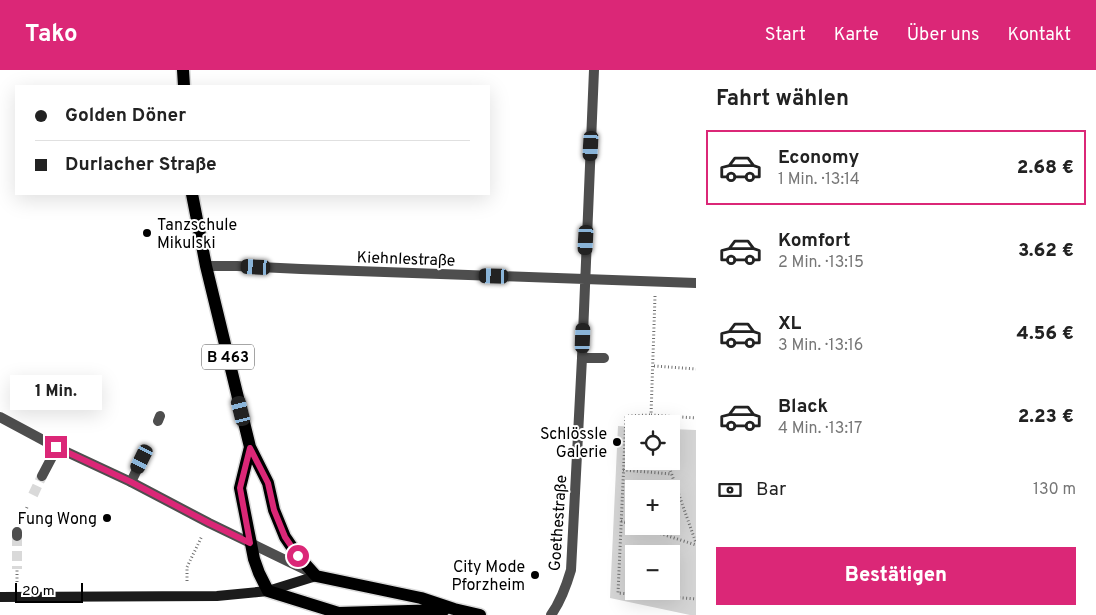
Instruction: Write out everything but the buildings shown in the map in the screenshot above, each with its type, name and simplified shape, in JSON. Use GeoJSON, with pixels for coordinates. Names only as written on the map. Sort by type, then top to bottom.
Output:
{"type":"FeatureCollection","features":[{"type":"Feature","properties":{"kind":"main road"},"geometry":{"type":"LineString","coordinates":[[183,70],[184,85]]}},
{"type":"Feature","properties":{"kind":"main road","name":"B 463"},"geometry":{"type":"LineString","coordinates":[[192,195],[206,266],[250,448],[268,483],[274,510],[285,537],[298,556],[316,576]]}},
{"type":"Feature","properties":{"kind":"main road","name":"B 463"},"geometry":{"type":"LineString","coordinates":[[250,448],[240,488],[250,543],[259,573],[268,591]]}},
{"type":"Feature","properties":{"kind":"main road"},"geometry":{"type":"LineString","coordinates":[[0,597],[199,597],[268,591],[316,576],[421,598],[454,610],[480,615]]}},
{"type":"Feature","properties":{"kind":"main road"},"geometry":{"type":"LineString","coordinates":[[268,591],[342,614],[454,610]]}},
{"type":"Feature","properties":{"kind":"street","name":"Goethestraße"},"geometry":{"type":"LineString","coordinates":[[551,615],[565,592],[571,570],[594,70]]}},
{"type":"Feature","properties":{"kind":"street","name":"Kiehnlestraße"},"geometry":{"type":"LineString","coordinates":[[206,266],[696,283]]}},
{"type":"Feature","properties":{"kind":"street"},"geometry":{"type":"LineString","coordinates":[[582,358],[604,358]]}},
{"type":"Feature","properties":{"kind":"street"},"geometry":{"type":"LineString","coordinates":[[0,417],[56,447],[131,482],[316,576]]}},
{"type":"Feature","properties":{"kind":"street"},"geometry":{"type":"LineString","coordinates":[[42,476],[56,447]]}},
{"type":"Feature","properties":{"kind":"street"},"geometry":{"type":"LineString","coordinates":[[131,482],[142,459]]}},
{"type":"Feature","properties":{"kind":"path"},"geometry":{"type":"LineString","coordinates":[[652,415],[656,281]]}},
{"type":"Feature","properties":{"kind":"path"},"geometry":{"type":"LineString","coordinates":[[654,366],[696,369]]}},
{"type":"Feature","properties":{"kind":"path"},"geometry":{"type":"LineString","coordinates":[[680,417],[696,418]]}},
{"type":"Feature","properties":{"kind":"path"},"geometry":{"type":"LineString","coordinates":[[625,434],[618,593],[696,599]]}},
{"type":"Feature","properties":{"kind":"path"},"geometry":{"type":"LineString","coordinates":[[623,470],[672,474]]}},
{"type":"Feature","properties":{"kind":"path"},"geometry":{"type":"LineString","coordinates":[[670,470],[696,544]]}},
{"type":"Feature","properties":{"kind":"path"},"geometry":{"type":"LineString","coordinates":[[621,521],[625,522]]}},
{"type":"Feature","properties":{"kind":"path"},"geometry":{"type":"LineString","coordinates":[[666,535],[696,544]]}},
{"type":"Feature","properties":{"kind":"path"},"geometry":{"type":"LineString","coordinates":[[187,567],[200,540]]}},
{"type":"Feature","properties":{"kind":"shaded area"},"geometry":{"type":"Polygon","coordinates":[[[618,426],[625,426],[625,470],[680,470],[680,429],[696,430],[696,615],[610,598],[618,426]]]}},
{"type":"Feature","properties":{"kind":"tunnel"},"geometry":{"type":"LineString","coordinates":[[33,495],[42,476]]}},
{"type":"Feature","properties":{"kind":"tunnel"},"geometry":{"type":"LineString","coordinates":[[17,536],[17,569]]}},
{"type":"Feature","properties":{"kind":"place","name":"Tanzschule Mikulski"},"geometry":{"type":"Point","coordinates":[147,233]}},
{"type":"Feature","properties":{"kind":"place","name":"Schlössle Galerie"},"geometry":{"type":"Point","coordinates":[617,442]}},
{"type":"Feature","properties":{"kind":"place","name":"Fung Wong"},"geometry":{"type":"Point","coordinates":[107,518]}},
{"type":"Feature","properties":{"kind":"place","name":"City Mode Pforzheim"},"geometry":{"type":"Point","coordinates":[535,575]}},
{"type":"Feature","properties":{"kind":"route"},"geometry":{"type":"LineString","coordinates":[[56,447],[131,482],[250,543],[240,488],[250,448],[268,483],[274,510],[285,537],[298,556]]}}]}
